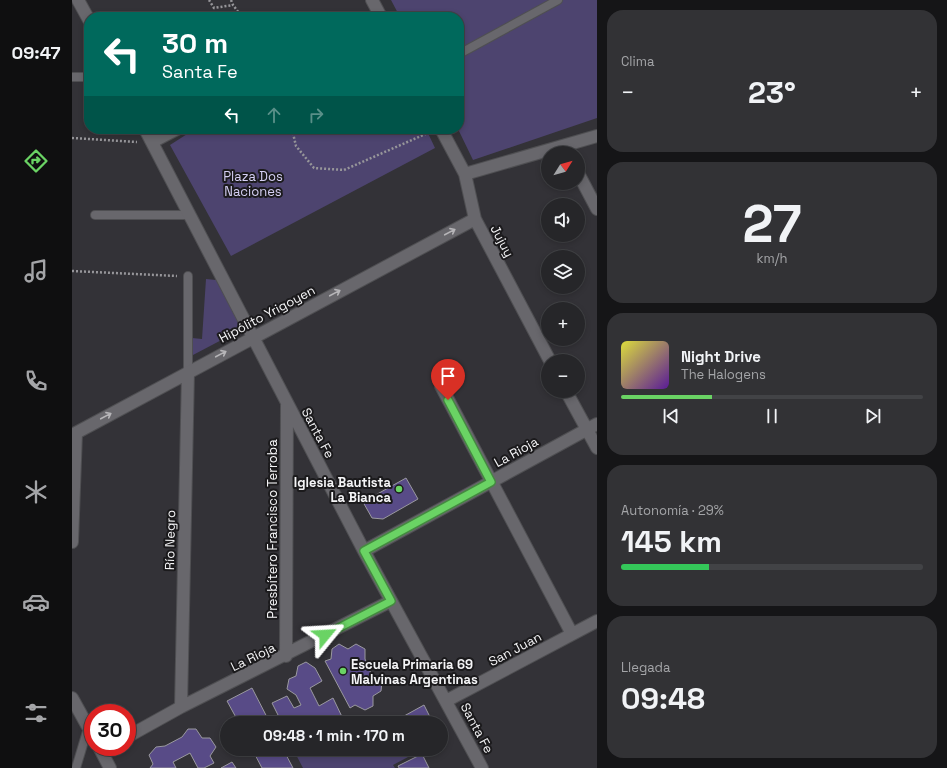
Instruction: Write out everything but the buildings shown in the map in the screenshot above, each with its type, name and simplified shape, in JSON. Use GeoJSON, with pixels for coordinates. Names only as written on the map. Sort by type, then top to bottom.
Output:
{"type":"FeatureCollection","features":[{"type":"Feature","properties":{"kind":"street"},"geometry":{"type":"LineString","coordinates":[[78,0],[85,12]]}},
{"type":"Feature","properties":{"kind":"street"},"geometry":{"type":"LineString","coordinates":[[372,0],[378,12]]}},
{"type":"Feature","properties":{"kind":"street","name":"Santa Fe"},"geometry":{"type":"LineString","coordinates":[[148,134],[252,338],[364,551],[482,768]]}},
{"type":"Feature","properties":{"kind":"street"},"geometry":{"type":"LineString","coordinates":[[152,142],[167,134]]}},
{"type":"Feature","properties":{"kind":"street","name":"Jujuy"},"geometry":{"type":"LineString","coordinates":[[444,134],[465,174],[475,219],[546,354]]}},
{"type":"Feature","properties":{"kind":"street"},"geometry":{"type":"LineString","coordinates":[[575,146],[597,136]]}},
{"type":"Feature","properties":{"kind":"street"},"geometry":{"type":"LineString","coordinates":[[465,174],[541,156]]}},
{"type":"Feature","properties":{"kind":"street"},"geometry":{"type":"LineString","coordinates":[[585,186],[597,209]]}},
{"type":"Feature","properties":{"kind":"street","name":"Hipólito Yrigoyen"},"geometry":{"type":"LineString","coordinates":[[74,434],[475,219]]}},
{"type":"Feature","properties":{"kind":"street","name":"Río Negro"},"geometry":{"type":"LineString","coordinates":[[181,707],[188,372]]}},
{"type":"Feature","properties":{"kind":"street"},"geometry":{"type":"LineString","coordinates":[[441,386],[572,634]]}},
{"type":"Feature","properties":{"kind":"street"},"geometry":{"type":"LineString","coordinates":[[571,398],[592,427],[597,448]]}},
{"type":"Feature","properties":{"kind":"street","name":"Presbítero Francisco Terroba"},"geometry":{"type":"LineString","coordinates":[[286,656],[287,403]]}},
{"type":"Feature","properties":{"kind":"street","name":"La Rioja"},"geometry":{"type":"LineString","coordinates":[[364,551],[592,427]]}},
{"type":"Feature","properties":{"kind":"street"},"geometry":{"type":"LineString","coordinates":[[72,542],[74,434]]}},
{"type":"Feature","properties":{"kind":"street","name":"La Rioja"},"geometry":{"type":"LineString","coordinates":[[136,732],[181,707],[286,656],[391,601]]}},
{"type":"Feature","properties":{"kind":"street","name":"San Juan"},"geometry":{"type":"LineString","coordinates":[[446,701],[597,621]]}},
{"type":"Feature","properties":{"kind":"street"},"geometry":{"type":"LineString","coordinates":[[72,698],[84,719]]}},
{"type":"Feature","properties":{"kind":"street"},"geometry":{"type":"LineString","coordinates":[[106,756],[110,768]]}},
{"type":"Feature","properties":{"kind":"lane"},"geometry":{"type":"LineString","coordinates":[[464,51],[558,0]]}},
{"type":"Feature","properties":{"kind":"lane"},"geometry":{"type":"LineString","coordinates":[[72,77],[84,77]]}},
{"type":"Feature","properties":{"kind":"lane"},"geometry":{"type":"LineString","coordinates":[[95,215],[189,214]]}},
{"type":"Feature","properties":{"kind":"lane"},"geometry":{"type":"LineString","coordinates":[[188,276],[188,372]]}},
{"type":"Feature","properties":{"kind":"lane"},"geometry":{"type":"LineString","coordinates":[[76,768],[84,749]]}},
{"type":"Feature","properties":{"kind":"path"},"geometry":{"type":"LineString","coordinates":[[209,0],[214,8],[232,5]]}},
{"type":"Feature","properties":{"kind":"path"},"geometry":{"type":"LineString","coordinates":[[231,0],[232,5],[238,12]]}},
{"type":"Feature","properties":{"kind":"path"},"geometry":{"type":"LineString","coordinates":[[293,134],[296,146],[314,168],[344,170],[427,134]]}},
{"type":"Feature","properties":{"kind":"path"},"geometry":{"type":"LineString","coordinates":[[72,138],[152,142]]}},
{"type":"Feature","properties":{"kind":"path"},"geometry":{"type":"LineString","coordinates":[[72,271],[188,276]]}},
{"type":"Feature","properties":{"kind":"green space"},"geometry":{"type":"Polygon","coordinates":[[[391,0],[597,0],[597,118],[473,160],[460,134],[464,134],[464,12],[397,12],[391,0]]]}},
{"type":"Feature","properties":{"kind":"green space","name":"Plaza Dos Naciones"},"geometry":{"type":"Polygon","coordinates":[[[187,134],[428,134],[435,148],[231,256],[170,145],[187,134]]]}},
{"type":"Feature","properties":{"kind":"green space"},"geometry":{"type":"Polygon","coordinates":[[[206,279],[216,280],[238,320],[238,328],[231,335],[193,355],[192,338],[202,339],[206,279]]]}},
{"type":"Feature","properties":{"kind":"green space"},"geometry":{"type":"Polygon","coordinates":[[[297,756],[408,757],[393,765],[395,768],[303,768],[297,756]]]}},
{"type":"Feature","properties":{"kind":"place","name":"Iglesia Bautista La Bianca"},"geometry":{"type":"Point","coordinates":[399,489]}},
{"type":"Feature","properties":{"kind":"place","name":"Escuela Primaria 69 Malvinas Argentinas"},"geometry":{"type":"Point","coordinates":[343,671]}},
{"type":"Feature","properties":{"kind":"route"},"geometry":{"type":"LineString","coordinates":[[325,635],[391,601],[364,551],[491,482],[448,400]]}}]}
